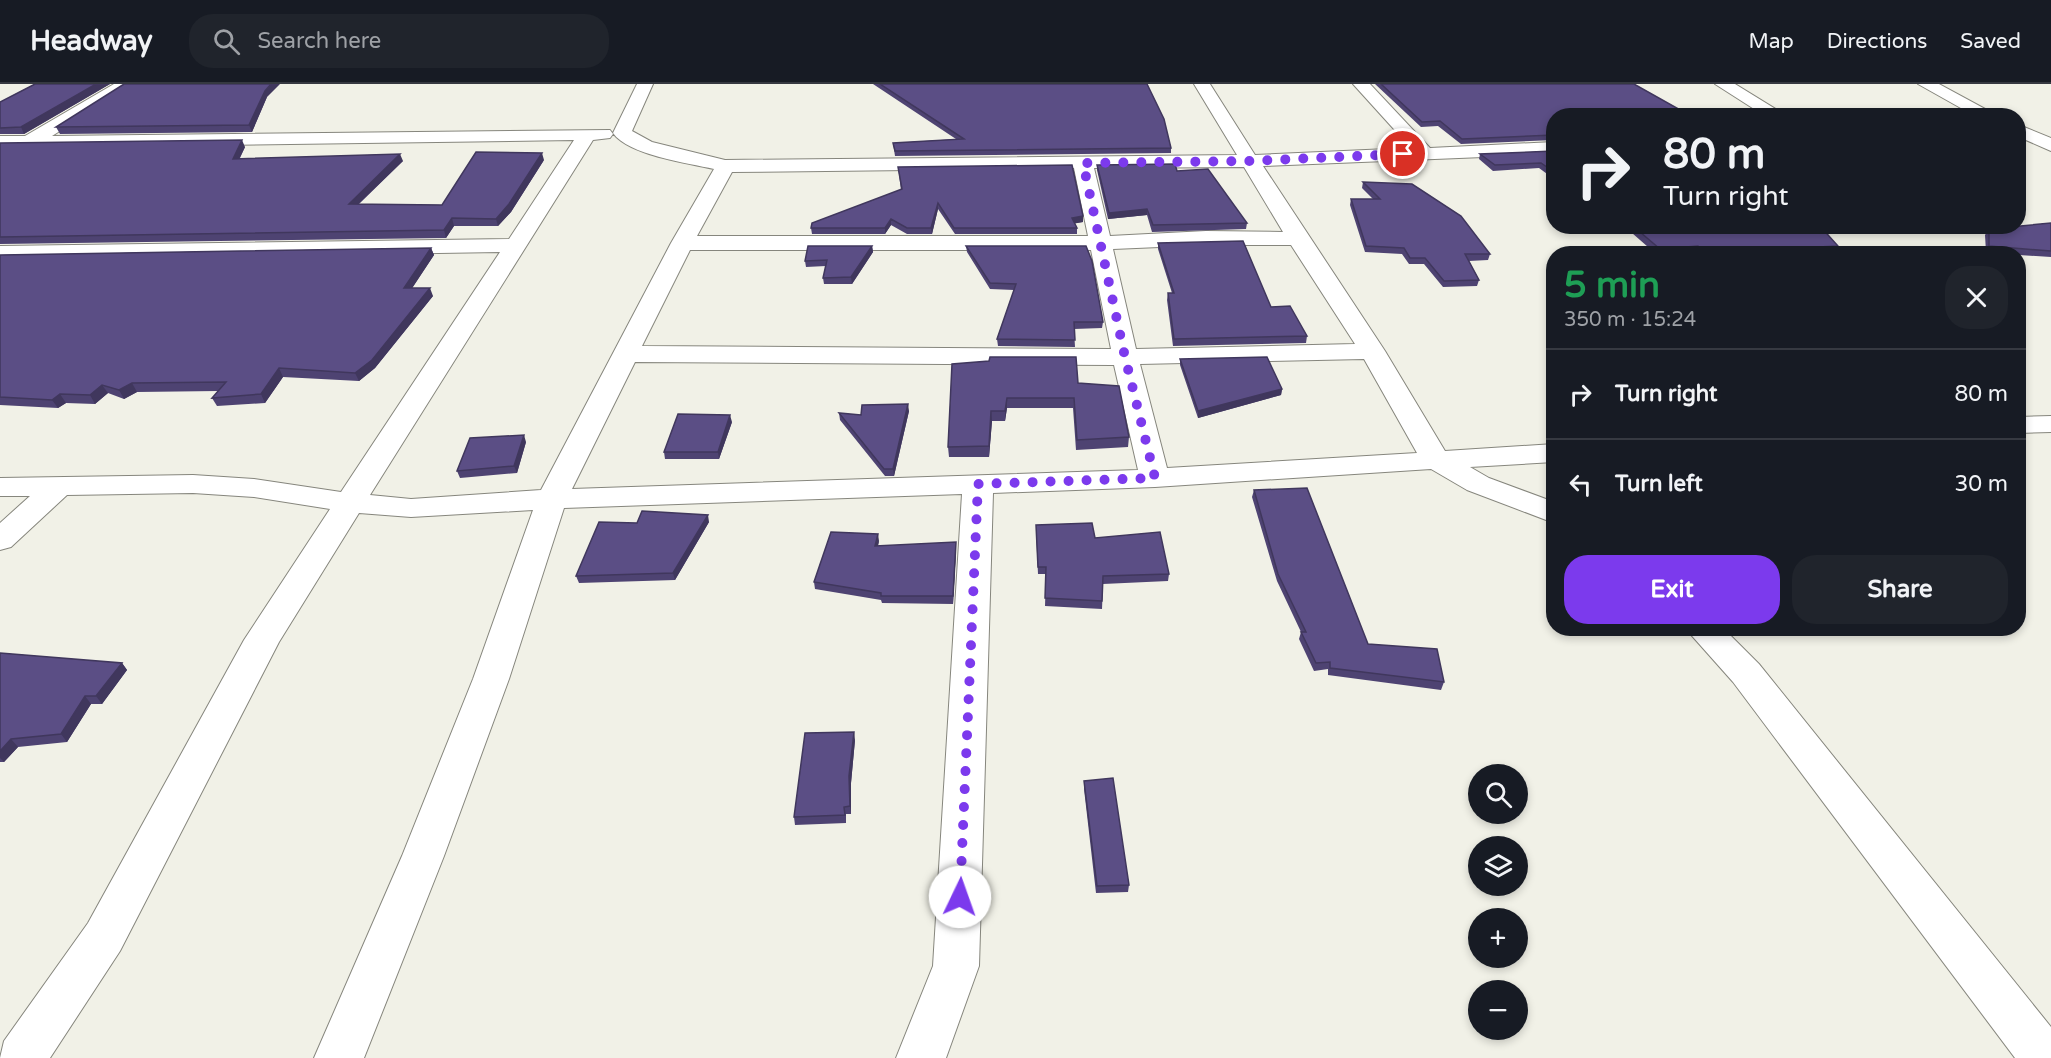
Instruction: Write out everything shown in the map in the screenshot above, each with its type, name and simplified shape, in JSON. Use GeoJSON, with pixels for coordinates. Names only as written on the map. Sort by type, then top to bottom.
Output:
{"type":"FeatureCollection","features":[{"type":"Feature","properties":{"kind":"street"},"geometry":{"type":"LineString","coordinates":[[0,159],[126,84]]}},
{"type":"Feature","properties":{"kind":"street"},"geometry":{"type":"LineString","coordinates":[[622,133],[645,84]]}},
{"type":"Feature","properties":{"kind":"street"},"geometry":{"type":"LineString","coordinates":[[1202,84],[1298,239],[1372,351],[1436,460],[1478,484],[1546,510]]}},
{"type":"Feature","properties":{"kind":"street"},"geometry":{"type":"LineString","coordinates":[[1361,84],[1425,153]]}},
{"type":"Feature","properties":{"kind":"street"},"geometry":{"type":"LineString","coordinates":[[1723,84],[1765,108]]}},
{"type":"Feature","properties":{"kind":"street"},"geometry":{"type":"LineString","coordinates":[[1926,84],[1974,108]]}},
{"type":"Feature","properties":{"kind":"street"},"geometry":{"type":"LineString","coordinates":[[0,142],[622,133],[645,146],[725,166],[1250,161],[1546,148]]}},
{"type":"Feature","properties":{"kind":"street"},"geometry":{"type":"LineString","coordinates":[[2026,133],[2051,145]]}},
{"type":"Feature","properties":{"kind":"street"},"geometry":{"type":"LineString","coordinates":[[21,1058],[104,937],[238,688],[261,640],[518,245],[587,134]]}},
{"type":"Feature","properties":{"kind":"street"},"geometry":{"type":"LineString","coordinates":[[1083,163],[1125,357],[1155,478]]}},
{"type":"Feature","properties":{"kind":"street"},"geometry":{"type":"LineString","coordinates":[[339,1058],[423,856],[486,690],[552,499],[628,354],[682,243],[725,166]]}},
{"type":"Feature","properties":{"kind":"street"},"geometry":{"type":"LineString","coordinates":[[682,243],[1101,243],[1206,238],[1298,239]]}},
{"type":"Feature","properties":{"kind":"street"},"geometry":{"type":"LineString","coordinates":[[0,253],[518,245]]}},
{"type":"Feature","properties":{"kind":"street"},"geometry":{"type":"LineString","coordinates":[[628,354],[1125,357],[1372,351]]}},
{"type":"Feature","properties":{"kind":"street"},"geometry":{"type":"LineString","coordinates":[[2026,425],[2051,424]]}},
{"type":"Feature","properties":{"kind":"street"},"geometry":{"type":"LineString","coordinates":[[0,487],[152,483],[254,488],[350,503],[411,508],[552,499],[1155,478],[1546,453]]}},
{"type":"Feature","properties":{"kind":"street"},"geometry":{"type":"LineString","coordinates":[[921,1058],[956,966],[978,484]]}},
{"type":"Feature","properties":{"kind":"street"},"geometry":{"type":"LineString","coordinates":[[0,540],[60,485]]}},
{"type":"Feature","properties":{"kind":"street"},"geometry":{"type":"LineString","coordinates":[[1710,636],[1746,673],[2045,1058]]}},
{"type":"Feature","properties":{"kind":"building"},"geometry":{"type":"Polygon","coordinates":[[[35,84],[96,84],[21,127],[0,128],[0,102],[35,84]]]}},
{"type":"Feature","properties":{"kind":"building"},"geometry":{"type":"Polygon","coordinates":[[[124,84],[271,84],[265,91],[249,125],[56,127],[124,84]]]}},
{"type":"Feature","properties":{"kind":"building"},"geometry":{"type":"Polygon","coordinates":[[[880,84],[1147,84],[1164,119],[1171,148],[895,151],[893,143],[964,139],[880,84]]]}},
{"type":"Feature","properties":{"kind":"building"},"geometry":{"type":"Polygon","coordinates":[[[1381,84],[1634,84],[1677,108],[1546,108],[1546,135],[1462,139],[1440,121],[1422,122],[1381,84]]]}},
{"type":"Feature","properties":{"kind":"building"},"geometry":{"type":"Polygon","coordinates":[[[242,140],[233,159],[400,154],[349,204],[442,205],[476,152],[542,153],[509,204],[496,219],[452,218],[444,230],[0,237],[0,143],[242,140]]]}},
{"type":"Feature","properties":{"kind":"building"},"geometry":{"type":"Polygon","coordinates":[[[1546,151],[1546,166],[1541,163],[1495,165],[1480,154],[1546,151]]]}},
{"type":"Feature","properties":{"kind":"building"},"geometry":{"type":"Polygon","coordinates":[[[1175,164],[1177,171],[1208,169],[1247,223],[1153,225],[1147,209],[1109,213],[1097,165],[1175,164]]]}},
{"type":"Feature","properties":{"kind":"building"},"geometry":{"type":"Polygon","coordinates":[[[1072,165],[1083,216],[1072,218],[1077,228],[954,228],[938,203],[931,228],[907,228],[891,219],[885,228],[811,228],[812,223],[902,189],[898,167],[1072,165]]]}},
{"type":"Feature","properties":{"kind":"building"},"geometry":{"type":"Polygon","coordinates":[[[1363,182],[1412,184],[1461,216],[1490,254],[1465,254],[1479,280],[1444,281],[1425,258],[1410,258],[1404,248],[1366,246],[1351,199],[1380,199],[1363,182]]]}},
{"type":"Feature","properties":{"kind":"building"},"geometry":{"type":"Polygon","coordinates":[[[2051,223],[2051,251],[2026,249],[2026,246],[1989,246],[1989,234],[2026,234],[2026,225],[2051,223]]]}},
{"type":"Feature","properties":{"kind":"building"},"geometry":{"type":"Polygon","coordinates":[[[1642,234],[1827,234],[1838,246],[1698,246],[1656,246],[1642,234]]]}},
{"type":"Feature","properties":{"kind":"building"},"geometry":{"type":"Polygon","coordinates":[[[1243,241],[1271,307],[1290,306],[1307,336],[1174,339],[1168,293],[1174,293],[1158,243],[1243,241]]]}},
{"type":"Feature","properties":{"kind":"building"},"geometry":{"type":"Polygon","coordinates":[[[808,246],[872,246],[851,277],[823,278],[827,260],[805,261],[808,246]]]}},
{"type":"Feature","properties":{"kind":"building"},"geometry":{"type":"Polygon","coordinates":[[[966,246],[1086,246],[1092,261],[1103,322],[1074,322],[1075,340],[997,339],[1016,284],[990,283],[966,246]]]}},
{"type":"Feature","properties":{"kind":"building"},"geometry":{"type":"Polygon","coordinates":[[[431,248],[404,288],[430,288],[372,360],[355,373],[279,368],[261,394],[212,398],[226,382],[132,383],[119,390],[102,385],[90,395],[60,394],[52,400],[0,397],[0,255],[431,248]]]}},
{"type":"Feature","properties":{"kind":"building"},"geometry":{"type":"Polygon","coordinates":[[[990,357],[1076,357],[1078,383],[1119,386],[1129,437],[1077,440],[1074,398],[1007,398],[1005,411],[991,411],[989,446],[948,447],[952,364],[989,361],[990,357]]]}},
{"type":"Feature","properties":{"kind":"building"},"geometry":{"type":"Polygon","coordinates":[[[1267,357],[1282,389],[1198,411],[1180,359],[1267,357]]]}},
{"type":"Feature","properties":{"kind":"building"},"geometry":{"type":"Polygon","coordinates":[[[908,404],[893,469],[884,469],[839,413],[861,415],[862,405],[908,404]]]}},
{"type":"Feature","properties":{"kind":"building"},"geometry":{"type":"Polygon","coordinates":[[[678,414],[730,415],[718,452],[664,452],[678,414]]]}},
{"type":"Feature","properties":{"kind":"building"},"geometry":{"type":"Polygon","coordinates":[[[524,435],[514,466],[457,471],[470,438],[524,435]]]}},
{"type":"Feature","properties":{"kind":"building"},"geometry":{"type":"Polygon","coordinates":[[[1307,488],[1368,644],[1437,649],[1444,682],[1330,668],[1330,662],[1316,663],[1301,632],[1306,632],[1278,574],[1254,490],[1307,488]]]}},
{"type":"Feature","properties":{"kind":"building"},"geometry":{"type":"Polygon","coordinates":[[[642,511],[708,515],[673,573],[576,576],[599,522],[637,523],[642,511]]]}},
{"type":"Feature","properties":{"kind":"building"},"geometry":{"type":"Polygon","coordinates":[[[1092,523],[1095,538],[1160,532],[1169,574],[1103,576],[1102,601],[1045,598],[1046,567],[1038,567],[1036,525],[1092,523]]]}},
{"type":"Feature","properties":{"kind":"building"},"geometry":{"type":"Polygon","coordinates":[[[831,532],[878,534],[875,546],[956,542],[953,596],[881,596],[881,593],[814,582],[831,532]]]}},
{"type":"Feature","properties":{"kind":"building"},"geometry":{"type":"Polygon","coordinates":[[[0,653],[122,663],[96,696],[85,696],[61,734],[11,739],[0,751],[0,653]]]}},
{"type":"Feature","properties":{"kind":"building"},"geometry":{"type":"Polygon","coordinates":[[[854,732],[849,776],[850,806],[844,807],[845,815],[794,817],[805,733],[854,732]]]}},
{"type":"Feature","properties":{"kind":"building"},"geometry":{"type":"Polygon","coordinates":[[[1113,778],[1129,885],[1097,886],[1084,781],[1113,778]]]}},
{"type":"Feature","properties":{"kind":"route"},"geometry":{"type":"LineString","coordinates":[[960,897],[978,484],[1155,478],[1125,357],[1083,163],[1250,161],[1403,154]]}}]}
